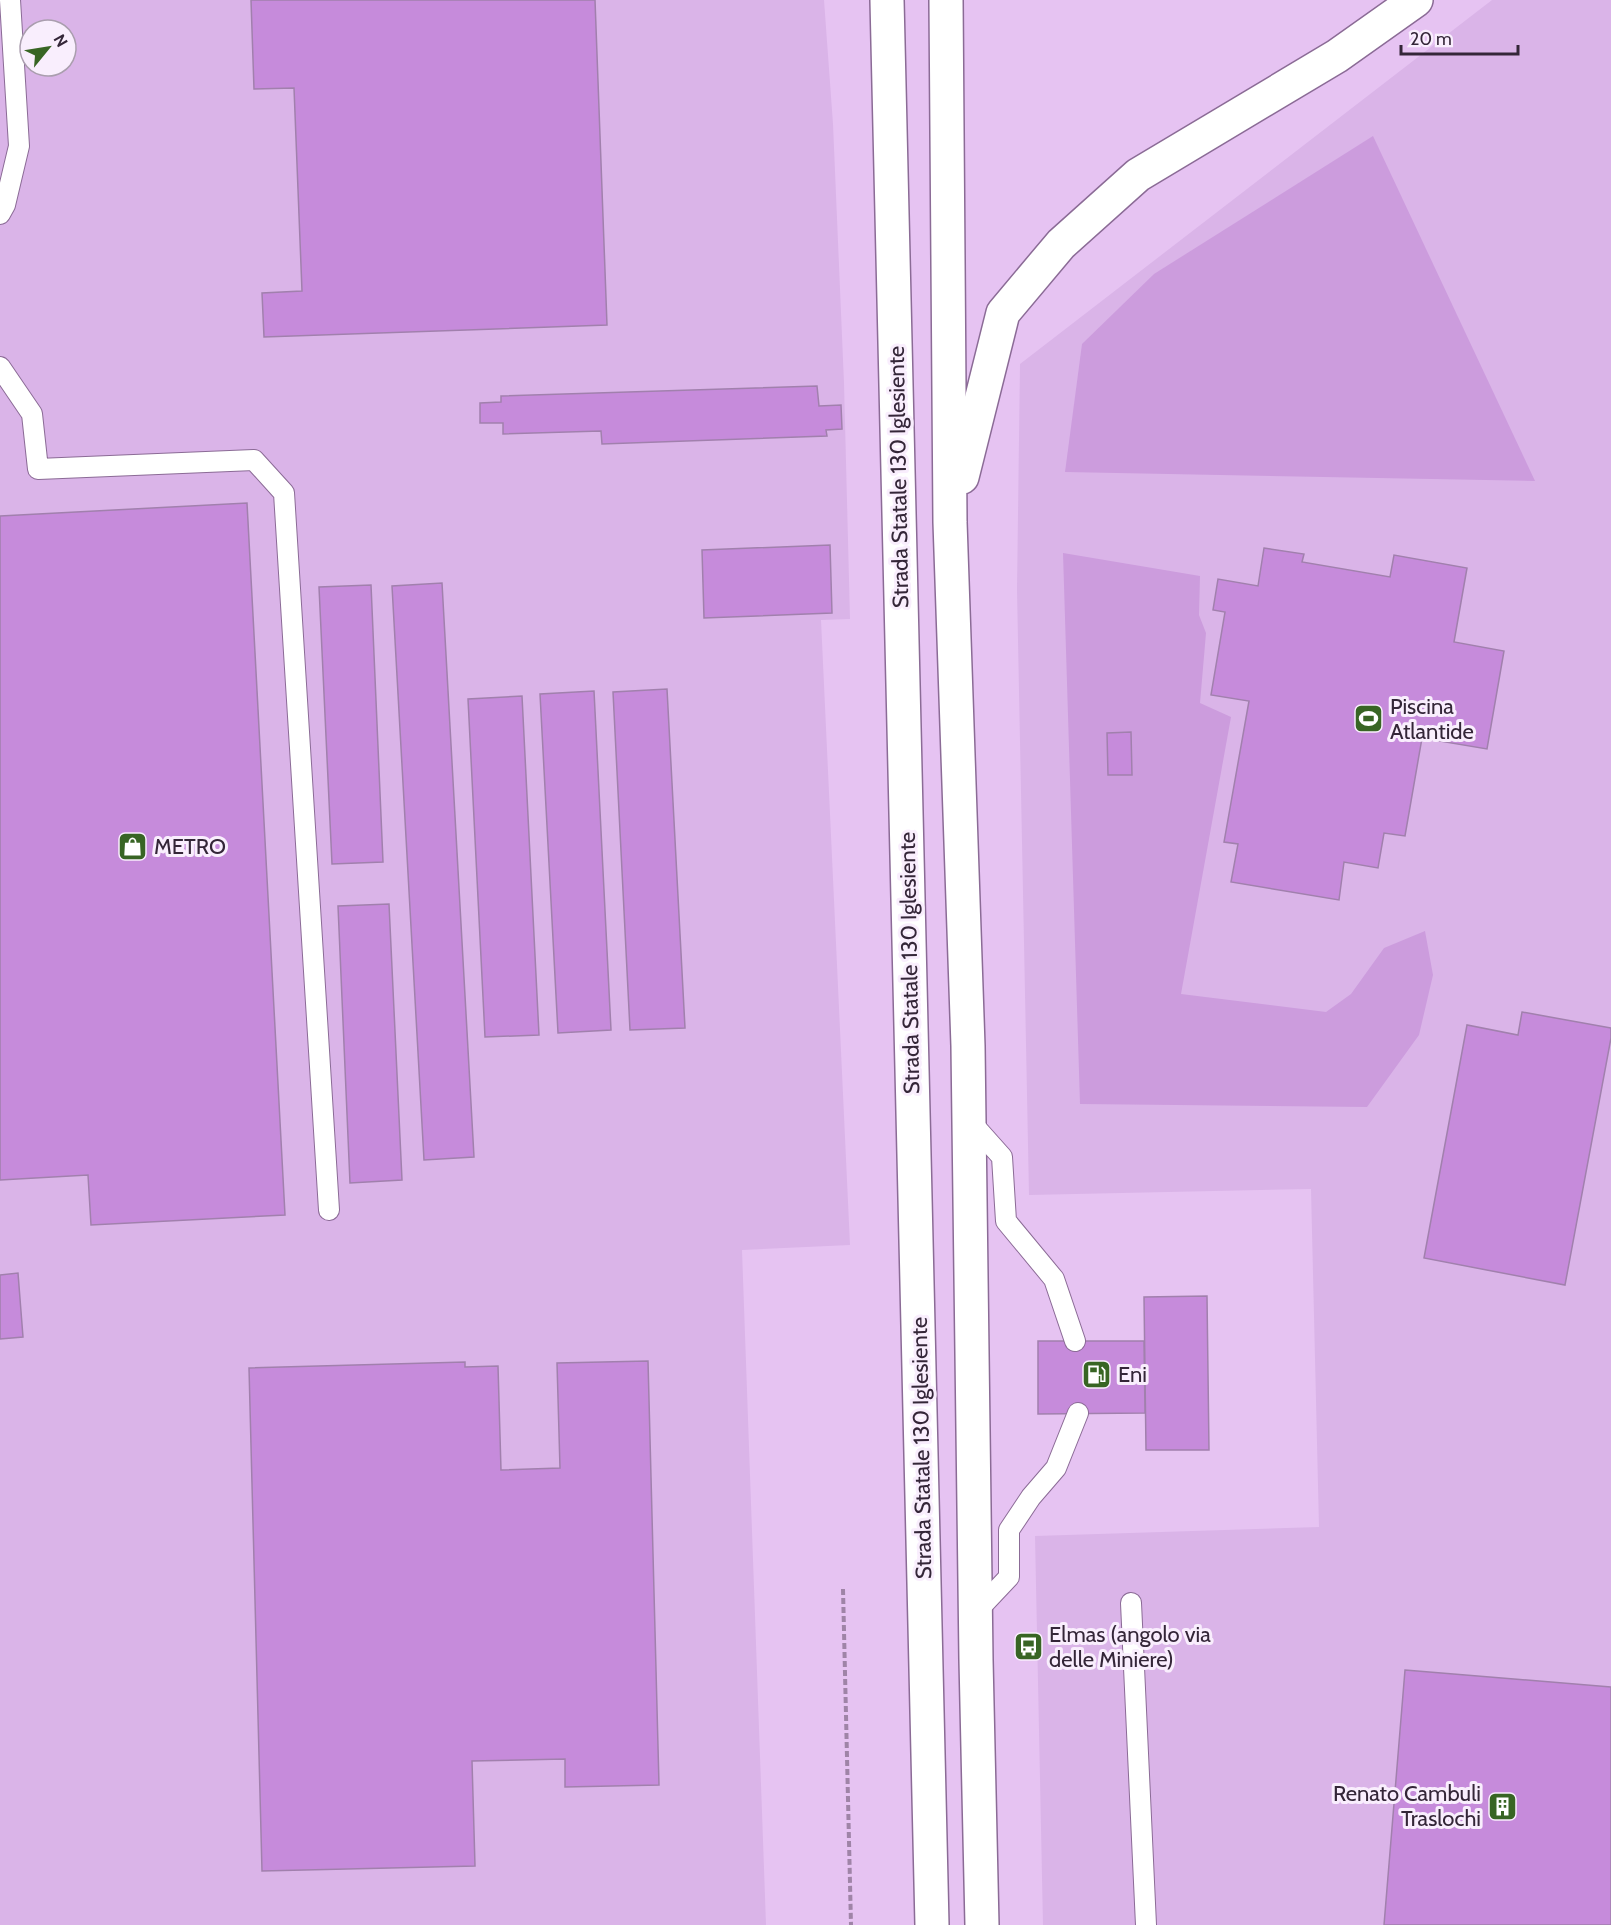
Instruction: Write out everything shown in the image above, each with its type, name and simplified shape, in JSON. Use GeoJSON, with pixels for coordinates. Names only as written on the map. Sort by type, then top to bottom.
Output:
{"type":"FeatureCollection","features":[{"type":"Feature","properties":{"kind":"highway"},"geometry":{"type":"LineString","coordinates":[[863,0],[888,74]]}},
{"type":"Feature","properties":{"kind":"highway","name":"Strada Statale 130 Iglesiente"},"geometry":{"type":"LineString","coordinates":[[887,0],[932,1925]]}},
{"type":"Feature","properties":{"kind":"highway"},"geometry":{"type":"LineString","coordinates":[[946,0],[950,522],[968,1046],[982,1925]]}},
{"type":"Feature","properties":{"kind":"highway"},"geometry":{"type":"LineString","coordinates":[[950,522],[1002,314],[1061,244],[1138,175],[1337,56],[1416,0]]}},
{"type":"Feature","properties":{"kind":"lane"},"geometry":{"type":"LineString","coordinates":[[0,214],[5,205],[19,146],[10,0]]}},
{"type":"Feature","properties":{"kind":"lane"},"geometry":{"type":"LineString","coordinates":[[0,367],[32,414],[38,469],[254,460],[284,493],[328,1210]]}},
{"type":"Feature","properties":{"kind":"lane"},"geometry":{"type":"LineString","coordinates":[[969,1120],[1002,1157],[1006,1221],[1054,1279],[1075,1341]]}},
{"type":"Feature","properties":{"kind":"lane"},"geometry":{"type":"LineString","coordinates":[[976,1612],[1009,1576],[1009,1530],[1031,1497],[1056,1468],[1077,1413]]}},
{"type":"Feature","properties":{"kind":"lane"},"geometry":{"type":"LineString","coordinates":[[1131,1603],[1146,1925]]}},
{"type":"Feature","properties":{"kind":"path"},"geometry":{"type":"LineString","coordinates":[[843,1589],[851,1925]]}},
{"type":"Feature","properties":{"kind":"shaded area"},"geometry":{"type":"Polygon","coordinates":[[[0,0],[824,0],[833,124],[844,383],[850,619],[821,620],[850,1245],[742,1250],[766,1925],[0,1925],[0,0]]]}},
{"type":"Feature","properties":{"kind":"shaded area"},"geometry":{"type":"Polygon","coordinates":[[[1492,0],[1611,0],[1611,1925],[1043,1925],[1035,1536],[1319,1527],[1311,1189],[1029,1195],[1017,590],[1020,364],[1492,0]]]}},
{"type":"Feature","properties":{"kind":"shaded area"},"geometry":{"type":"Polygon","coordinates":[[[1373,136],[1535,481],[1065,472],[1082,344],[1154,274],[1373,136]]]}},
{"type":"Feature","properties":{"kind":"shaded area"},"geometry":{"type":"Polygon","coordinates":[[[1063,553],[1200,576],[1199,615],[1206,633],[1200,703],[1231,717],[1181,994],[1326,1012],[1351,994],[1384,948],[1425,931],[1433,975],[1419,1035],[1367,1107],[1080,1104],[1063,553]]]}},
{"type":"Feature","properties":{"kind":"building"},"geometry":{"type":"Polygon","coordinates":[[[251,0],[595,0],[607,325],[264,337],[262,293],[302,291],[294,88],[254,89],[251,0]]]}},
{"type":"Feature","properties":{"kind":"building"},"geometry":{"type":"Polygon","coordinates":[[[817,386],[819,406],[841,405],[842,429],[826,430],[827,436],[602,444],[601,431],[503,434],[503,423],[480,423],[480,403],[501,402],[501,396],[817,386]]]}},
{"type":"Feature","properties":{"kind":"building","name":"METRO"},"geometry":{"type":"Polygon","coordinates":[[[247,503],[285,1215],[91,1225],[88,1175],[0,1180],[0,516],[247,503]]]}},
{"type":"Feature","properties":{"kind":"building"},"geometry":{"type":"Polygon","coordinates":[[[830,545],[832,613],[704,618],[702,550],[830,545]]]}},
{"type":"Feature","properties":{"kind":"building","name":"Piscina Atlantide"},"geometry":{"type":"Polygon","coordinates":[[[1264,548],[1304,554],[1302,562],[1390,577],[1394,555],[1467,568],[1454,642],[1504,651],[1487,749],[1422,738],[1405,836],[1384,833],[1378,868],[1344,862],[1339,900],[1231,882],[1238,844],[1224,842],[1249,701],[1211,695],[1225,612],[1213,610],[1218,579],[1258,586],[1264,548]]]}},
{"type":"Feature","properties":{"kind":"building"},"geometry":{"type":"Polygon","coordinates":[[[442,583],[474,1157],[424,1160],[392,586],[442,583]]]}},
{"type":"Feature","properties":{"kind":"building"},"geometry":{"type":"Polygon","coordinates":[[[371,585],[383,862],[332,864],[319,587],[371,585]]]}},
{"type":"Feature","properties":{"kind":"building"},"geometry":{"type":"Polygon","coordinates":[[[667,689],[685,1028],[630,1030],[613,692],[667,689]]]}},
{"type":"Feature","properties":{"kind":"building"},"geometry":{"type":"Polygon","coordinates":[[[594,691],[611,1030],[558,1033],[540,694],[594,691]]]}},
{"type":"Feature","properties":{"kind":"building"},"geometry":{"type":"Polygon","coordinates":[[[522,696],[539,1035],[485,1037],[468,699],[522,696]]]}},
{"type":"Feature","properties":{"kind":"building"},"geometry":{"type":"Polygon","coordinates":[[[1131,732],[1132,775],[1108,775],[1107,733],[1131,732]]]}},
{"type":"Feature","properties":{"kind":"building"},"geometry":{"type":"Polygon","coordinates":[[[389,904],[402,1180],[350,1183],[338,906],[389,904]]]}},
{"type":"Feature","properties":{"kind":"building"},"geometry":{"type":"Polygon","coordinates":[[[1522,1012],[1611,1028],[1565,1285],[1424,1258],[1467,1025],[1518,1035],[1522,1012]]]}},
{"type":"Feature","properties":{"kind":"building"},"geometry":{"type":"Polygon","coordinates":[[[18,1273],[23,1337],[0,1339],[0,1275],[18,1273]]]}},
{"type":"Feature","properties":{"kind":"building"},"geometry":{"type":"Polygon","coordinates":[[[1207,1296],[1209,1450],[1146,1450],[1144,1297],[1207,1296]]]}},
{"type":"Feature","properties":{"kind":"building"},"geometry":{"type":"Polygon","coordinates":[[[1038,1341],[1144,1341],[1145,1413],[1038,1414],[1038,1341]]]}},
{"type":"Feature","properties":{"kind":"building"},"geometry":{"type":"Polygon","coordinates":[[[648,1361],[659,1785],[565,1787],[565,1759],[472,1761],[475,1866],[262,1871],[249,1368],[465,1362],[465,1367],[498,1366],[501,1470],[560,1468],[557,1363],[648,1361]]]}},
{"type":"Feature","properties":{"kind":"building","name":"Renato Cambuli Traslochi"},"geometry":{"type":"Polygon","coordinates":[[[1405,1670],[1611,1687],[1611,1925],[1384,1925],[1405,1670]]]}},
{"type":"Feature","properties":{"kind":"place","name":"Piscina Atlantide"},"geometry":{"type":"Point","coordinates":[1369,719]}},
{"type":"Feature","properties":{"kind":"place","name":"METRO"},"geometry":{"type":"Point","coordinates":[133,846]}},
{"type":"Feature","properties":{"kind":"place","name":"Eni"},"geometry":{"type":"Point","coordinates":[1097,1374]}},
{"type":"Feature","properties":{"kind":"place","name":"Elmas (angolo via delle Miniere)"},"geometry":{"type":"Point","coordinates":[1028,1647]}},
{"type":"Feature","properties":{"kind":"place","name":"Renato Cambuli Traslochi"},"geometry":{"type":"Point","coordinates":[1502,1806]}}]}
